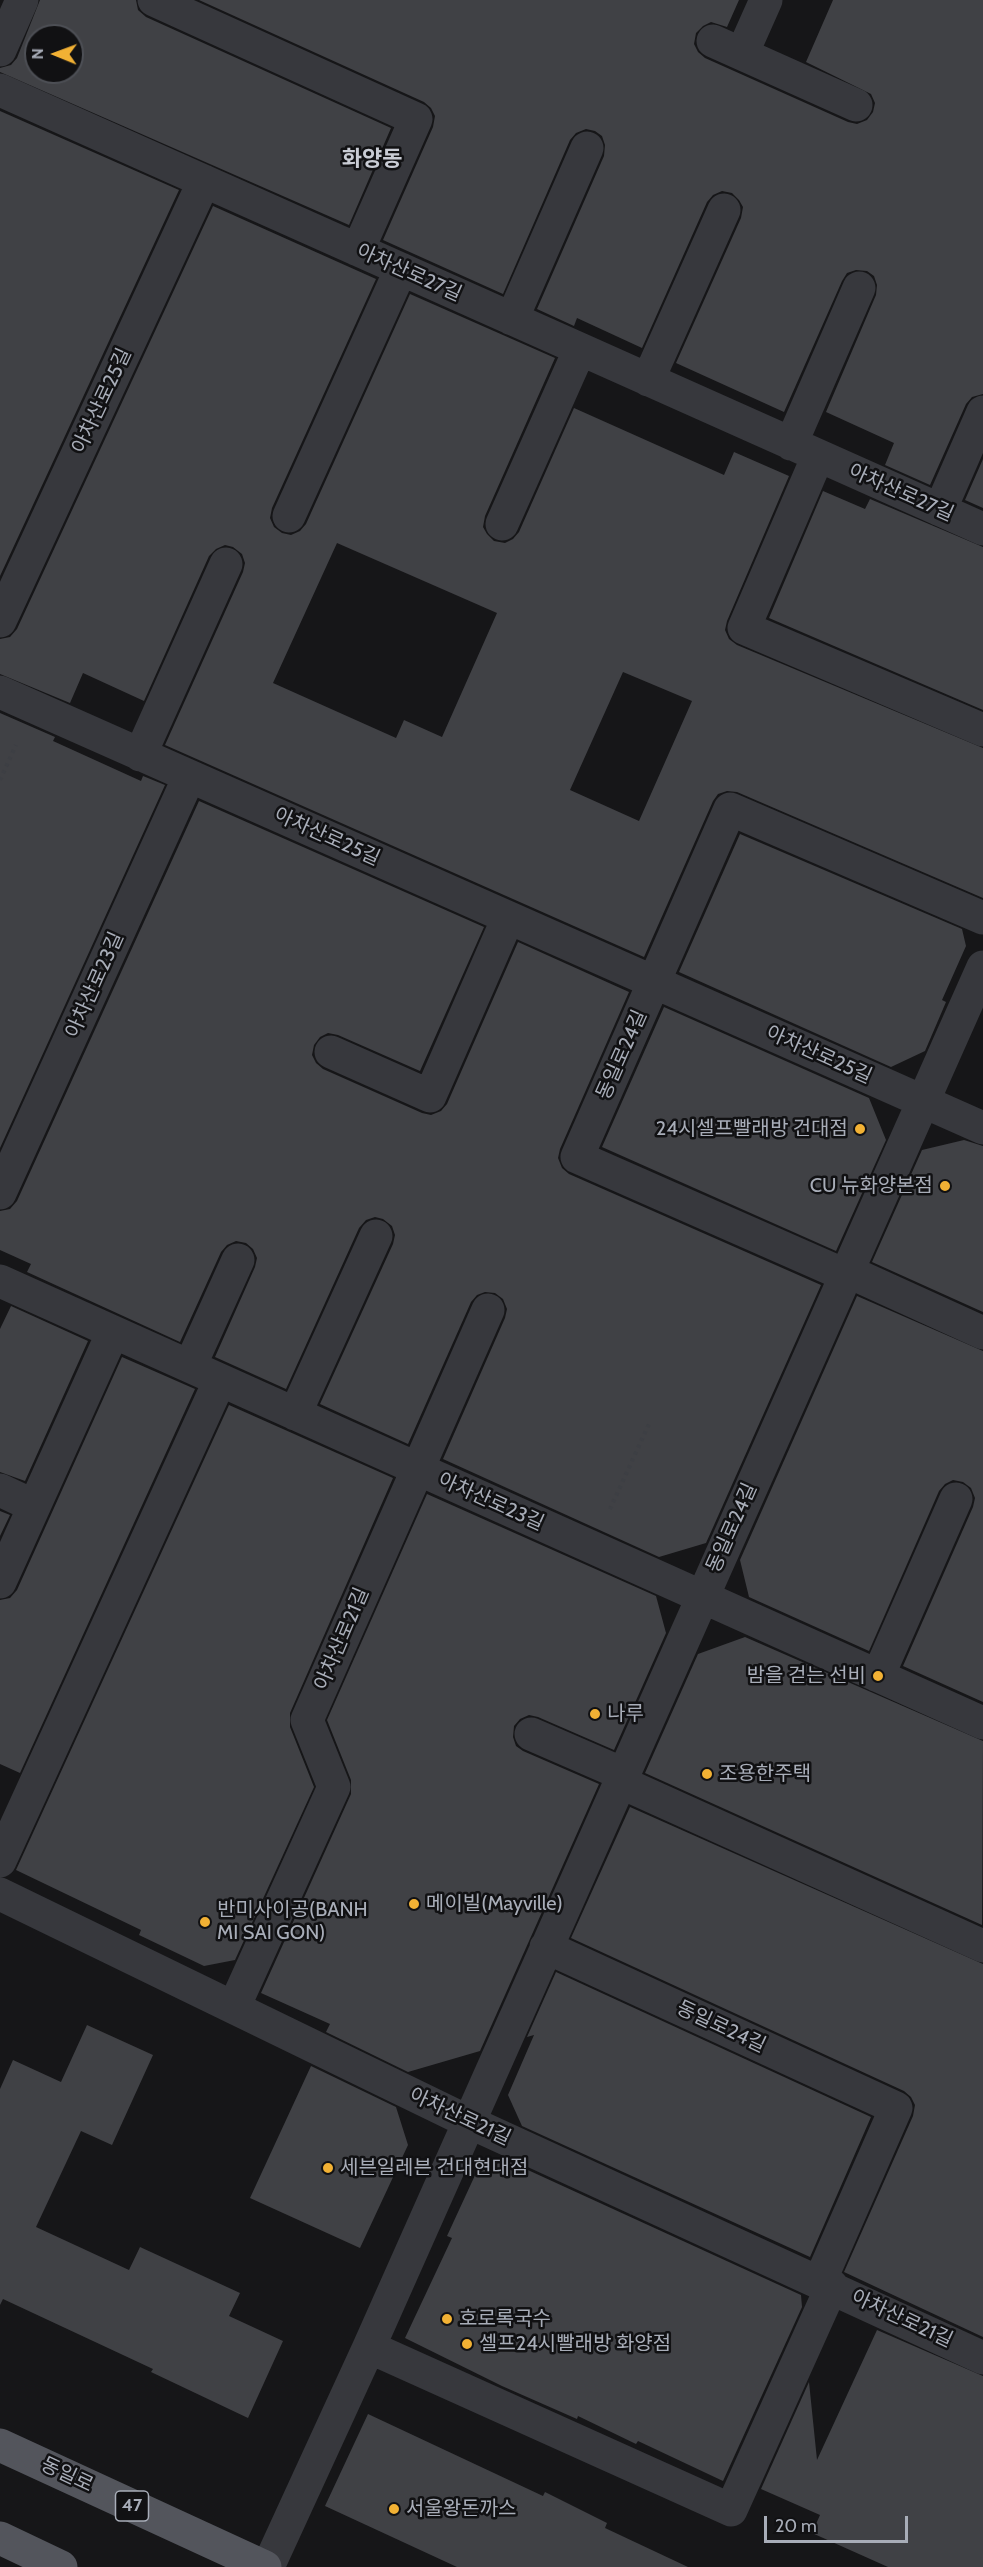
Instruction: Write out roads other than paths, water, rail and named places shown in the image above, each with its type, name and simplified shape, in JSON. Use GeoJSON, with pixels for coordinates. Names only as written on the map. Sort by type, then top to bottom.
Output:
{"type":"FeatureCollection","features":[{"type":"Feature","properties":{"kind":"main road","name":"동일로"},"geometry":{"type":"LineString","coordinates":[[0,2445],[266,2567]]}},
{"type":"Feature","properties":{"kind":"main road"},"geometry":{"type":"LineString","coordinates":[[0,2538],[61,2567]]}},
{"type":"Feature","properties":{"kind":"street"},"geometry":{"type":"LineString","coordinates":[[0,50],[22,0]]}},
{"type":"Feature","properties":{"kind":"street"},"geometry":{"type":"LineString","coordinates":[[154,0],[416,119],[357,250]]}},
{"type":"Feature","properties":{"kind":"street"},"geometry":{"type":"LineString","coordinates":[[742,54],[766,0]]}},
{"type":"Feature","properties":{"kind":"street"},"geometry":{"type":"LineString","coordinates":[[713,41],[856,105]]}},
{"type":"Feature","properties":{"kind":"street","name":"아차산로27길"},"geometry":{"type":"LineString","coordinates":[[0,90],[983,530]]}},
{"type":"Feature","properties":{"kind":"street"},"geometry":{"type":"LineString","coordinates":[[512,319],[587,148]]}},
{"type":"Feature","properties":{"kind":"street","name":"아차산로25길"},"geometry":{"type":"LineString","coordinates":[[0,621],[204,181]]}},
{"type":"Feature","properties":{"kind":"street"},"geometry":{"type":"LineString","coordinates":[[648,380],[724,210]]}},
{"type":"Feature","properties":{"kind":"street"},"geometry":{"type":"LineString","coordinates":[[289,516],[400,269]]}},
{"type":"Feature","properties":{"kind":"street"},"geometry":{"type":"LineString","coordinates":[[859,288],[744,628],[983,730]]}},
{"type":"Feature","properties":{"kind":"street"},"geometry":{"type":"LineString","coordinates":[[502,524],[580,349]]}},
{"type":"Feature","properties":{"kind":"street"},"geometry":{"type":"LineString","coordinates":[[940,510],[983,412]]}},
{"type":"Feature","properties":{"kind":"street"},"geometry":{"type":"LineString","coordinates":[[140,755],[226,564]]}},
{"type":"Feature","properties":{"kind":"street","name":"아차산로25길"},"geometry":{"type":"LineString","coordinates":[[0,693],[983,1128]]}},
{"type":"Feature","properties":{"kind":"street","name":"아차산로23길"},"geometry":{"type":"LineString","coordinates":[[0,1193],[189,777]]}},
{"type":"Feature","properties":{"kind":"street"},"geometry":{"type":"LineString","coordinates":[[655,982],[730,809],[983,918]]}},
{"type":"Feature","properties":{"kind":"street"},"geometry":{"type":"LineString","coordinates":[[331,1052],[430,1095],[508,918]]}},
{"type":"Feature","properties":{"kind":"street","name":"동일로24길"},"geometry":{"type":"LineString","coordinates":[[266,2567],[369,2347],[983,967]]}},
{"type":"Feature","properties":{"kind":"street","name":"동일로24길"},"geometry":{"type":"LineString","coordinates":[[655,982],[577,1157],[983,1333]]}},
{"type":"Feature","properties":{"kind":"street"},"geometry":{"type":"LineString","coordinates":[[295,1414],[376,1236]]}},
{"type":"Feature","properties":{"kind":"street"},"geometry":{"type":"LineString","coordinates":[[190,1366],[238,1260]]}},
{"type":"Feature","properties":{"kind":"street","name":"아차산로23길"},"geometry":{"type":"LineString","coordinates":[[0,1281],[983,1723]]}},
{"type":"Feature","properties":{"kind":"street","name":"아차산로21길"},"geometry":{"type":"LineString","coordinates":[[234,2007],[334,1787],[307,1720],[416,1468],[488,1310]]}},
{"type":"Feature","properties":{"kind":"street"},"geometry":{"type":"LineString","coordinates":[[0,1582],[113,1332]]}},
{"type":"Feature","properties":{"kind":"street"},"geometry":{"type":"LineString","coordinates":[[0,1861],[220,1380]]}},
{"type":"Feature","properties":{"kind":"street"},"geometry":{"type":"LineString","coordinates":[[0,1490],[34,1506]]}},
{"type":"Feature","properties":{"kind":"street"},"geometry":{"type":"LineString","coordinates":[[878,1676],[956,1499]]}},
{"type":"Feature","properties":{"kind":"street"},"geometry":{"type":"LineString","coordinates":[[531,1734],[983,1946]]}},
{"type":"Feature","properties":{"kind":"street","name":"아차산로21길"},"geometry":{"type":"LineString","coordinates":[[0,1894],[469,2122],[983,2358]]}},
{"type":"Feature","properties":{"kind":"street","name":"동일로24길"},"geometry":{"type":"LineString","coordinates":[[546,1947],[896,2108],[826,2284]]}},
{"type":"Feature","properties":{"kind":"street"},"geometry":{"type":"LineString","coordinates":[[369,2347],[731,2510],[826,2284]]}},
{"type":"Feature","properties":{"kind":"place","name":"24시셀프빨래방 건대점"},"geometry":{"type":"Point","coordinates":[860,1129]}},
{"type":"Feature","properties":{"kind":"place","name":"CU 뉴화양본점"},"geometry":{"type":"Point","coordinates":[945,1186]}},
{"type":"Feature","properties":{"kind":"place","name":"밤을 걷는 선비"},"geometry":{"type":"Point","coordinates":[878,1676]}},
{"type":"Feature","properties":{"kind":"place","name":"나루"},"geometry":{"type":"Point","coordinates":[595,1714]}},
{"type":"Feature","properties":{"kind":"place","name":"조용한주택"},"geometry":{"type":"Point","coordinates":[707,1774]}},
{"type":"Feature","properties":{"kind":"place","name":"메이빌(Mayville)"},"geometry":{"type":"Point","coordinates":[414,1904]}},
{"type":"Feature","properties":{"kind":"place","name":"반미사이공(BANH MI SAI GON)"},"geometry":{"type":"Point","coordinates":[205,1922]}},
{"type":"Feature","properties":{"kind":"place","name":"세븐일레븐 건대현대점"},"geometry":{"type":"Point","coordinates":[328,2168]}},
{"type":"Feature","properties":{"kind":"place","name":"호로록국수"},"geometry":{"type":"Point","coordinates":[447,2319]}},
{"type":"Feature","properties":{"kind":"place","name":"셀프24시빨래방 화양점"},"geometry":{"type":"Point","coordinates":[467,2344]}},
{"type":"Feature","properties":{"kind":"place","name":"서울왕돈까스"},"geometry":{"type":"Point","coordinates":[394,2509]}},
{"type":"Feature","properties":{"kind":"district","name":"화양동"},"geometry":{"type":"Point","coordinates":[372,160]}}]}
